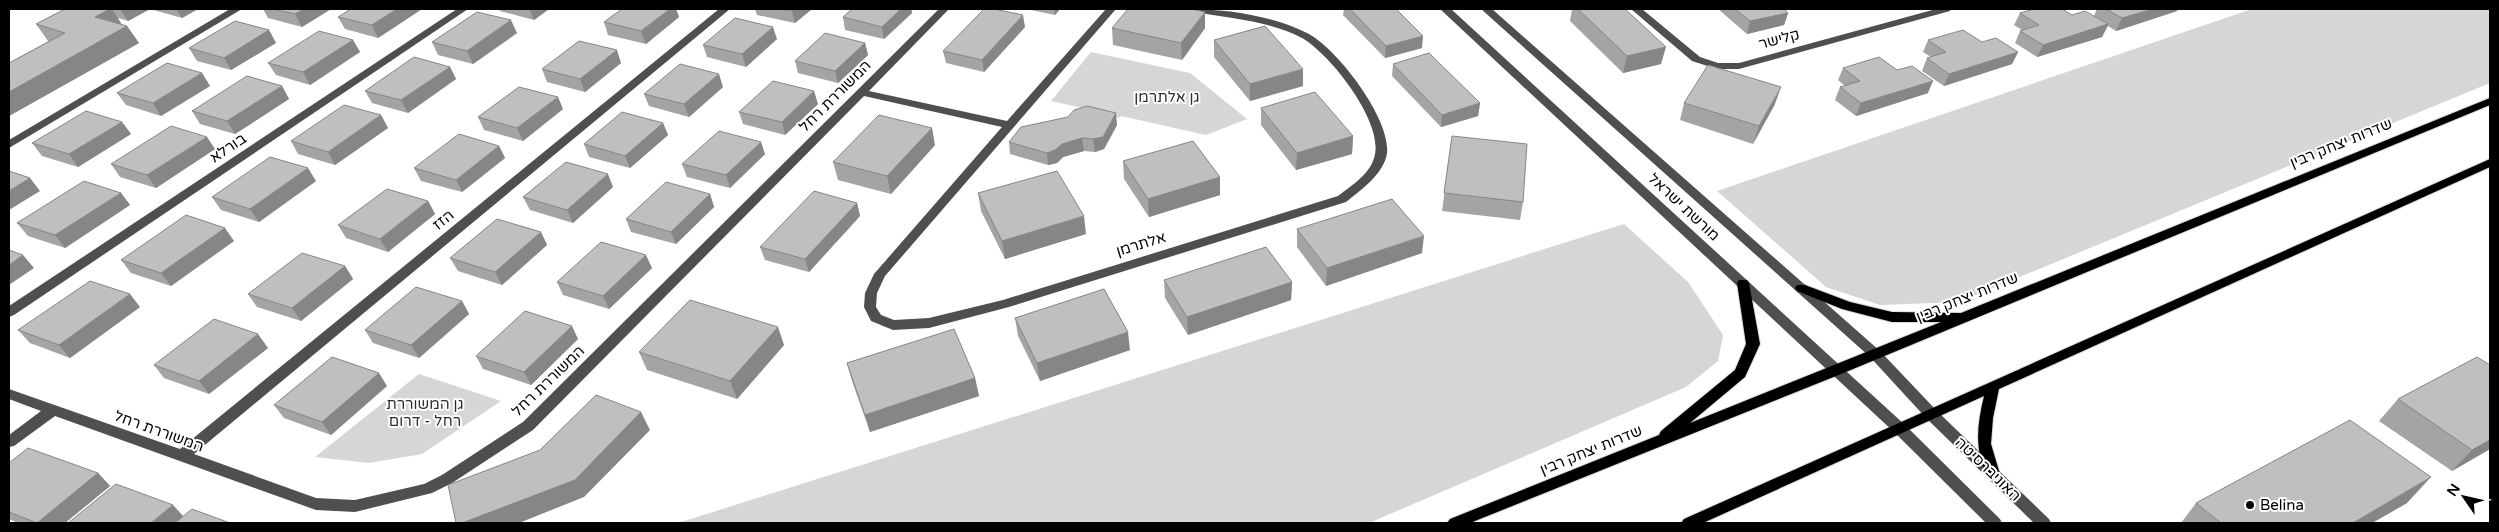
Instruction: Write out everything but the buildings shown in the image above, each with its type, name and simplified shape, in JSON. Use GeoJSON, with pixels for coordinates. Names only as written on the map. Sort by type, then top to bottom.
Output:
{"type":"FeatureCollection","features":[{"type":"Feature","properties":{"kind":"main road","name":"שדרות יצחק רבין"},"geometry":{"type":"LineString","coordinates":[[1455,523],[1836,370],[2490,101]]}},
{"type":"Feature","properties":{"kind":"main road"},"geometry":{"type":"LineString","coordinates":[[1689,523],[2490,163]]}},
{"type":"Feature","properties":{"kind":"main road"},"geometry":{"type":"LineString","coordinates":[[1658,442],[1740,373],[1753,344],[1743,283]]}},
{"type":"Feature","properties":{"kind":"main road"},"geometry":{"type":"LineString","coordinates":[[1801,288],[1847,306],[1892,317],[1966,316]]}},
{"type":"Feature","properties":{"kind":"main road"},"geometry":{"type":"LineString","coordinates":[[1993,387],[1986,418],[1984,444],[1993,474]]}},
{"type":"Feature","properties":{"kind":"street"},"geometry":{"type":"LineString","coordinates":[[9,145],[237,9]]}},
{"type":"Feature","properties":{"kind":"street","name":"בורלא"},"geometry":{"type":"LineString","coordinates":[[9,312],[463,9]]}},
{"type":"Feature","properties":{"kind":"street","name":"הזז"},"geometry":{"type":"LineString","coordinates":[[182,456],[725,9]]}},
{"type":"Feature","properties":{"kind":"street","name":"המשוררת רחל"},"geometry":{"type":"LineString","coordinates":[[9,394],[316,504],[354,506],[427,490],[528,426],[944,9]]}},
{"type":"Feature","properties":{"kind":"street","name":"אלתרמן"},"geometry":{"type":"LineString","coordinates":[[1111,9],[880,274],[870,293],[870,307],[876,318],[893,325],[929,323],[1004,304],[1342,199],[1368,178],[1381,153],[1378,127],[1367,105],[1320,46],[1306,36],[1287,30],[1194,9]]}},
{"type":"Feature","properties":{"kind":"street","name":"מורשת ישראל"},"geometry":{"type":"LineString","coordinates":[[1445,9],[1900,429]]}},
{"type":"Feature","properties":{"kind":"street","name":"מורשת ישראל"},"geometry":{"type":"LineString","coordinates":[[1486,9],[1875,354],[1932,415]]}},
{"type":"Feature","properties":{"kind":"street","name":"קלישר"},"geometry":{"type":"LineString","coordinates":[[1636,9],[1696,59],[1717,66],[1739,66],[1946,9]]}},
{"type":"Feature","properties":{"kind":"street"},"geometry":{"type":"LineString","coordinates":[[862,92],[1009,125]]}},
{"type":"Feature","properties":{"kind":"street"},"geometry":{"type":"LineString","coordinates":[[9,442],[53,410]]}},
{"type":"Feature","properties":{"kind":"street","name":"האוניברסיטה"},"geometry":{"type":"LineString","coordinates":[[1932,415],[2044,523]]}},
{"type":"Feature","properties":{"kind":"street"},"geometry":{"type":"LineString","coordinates":[[1900,429],[1995,523]]}},
{"type":"Feature","properties":{"kind":"green space"},"geometry":{"type":"Polygon","coordinates":[[[2252,9],[2490,9],[2490,83],[1959,302],[1880,305],[1826,287],[1717,191],[2252,9]]]}},
{"type":"Feature","properties":{"kind":"green space","name":"גן אלתרמן"},"geometry":{"type":"Polygon","coordinates":[[[1091,52],[1190,73],[1247,119],[1206,135],[1121,116],[1119,118],[1051,101],[1091,52]]]}},
{"type":"Feature","properties":{"kind":"green space"},"geometry":{"type":"Polygon","coordinates":[[[1624,224],[1688,282],[1723,335],[1718,361],[1686,387],[1369,523],[678,523],[1624,224]]]}},
{"type":"Feature","properties":{"kind":"green space","name":"גן המשוררת רחל - דרום"},"geometry":{"type":"Polygon","coordinates":[[[419,374],[501,401],[422,454],[369,463],[315,457],[419,374]]]}},
{"type":"Feature","properties":{"kind":"place","name":"Belina"},"geometry":{"type":"Point","coordinates":[2250,505]}}]}
